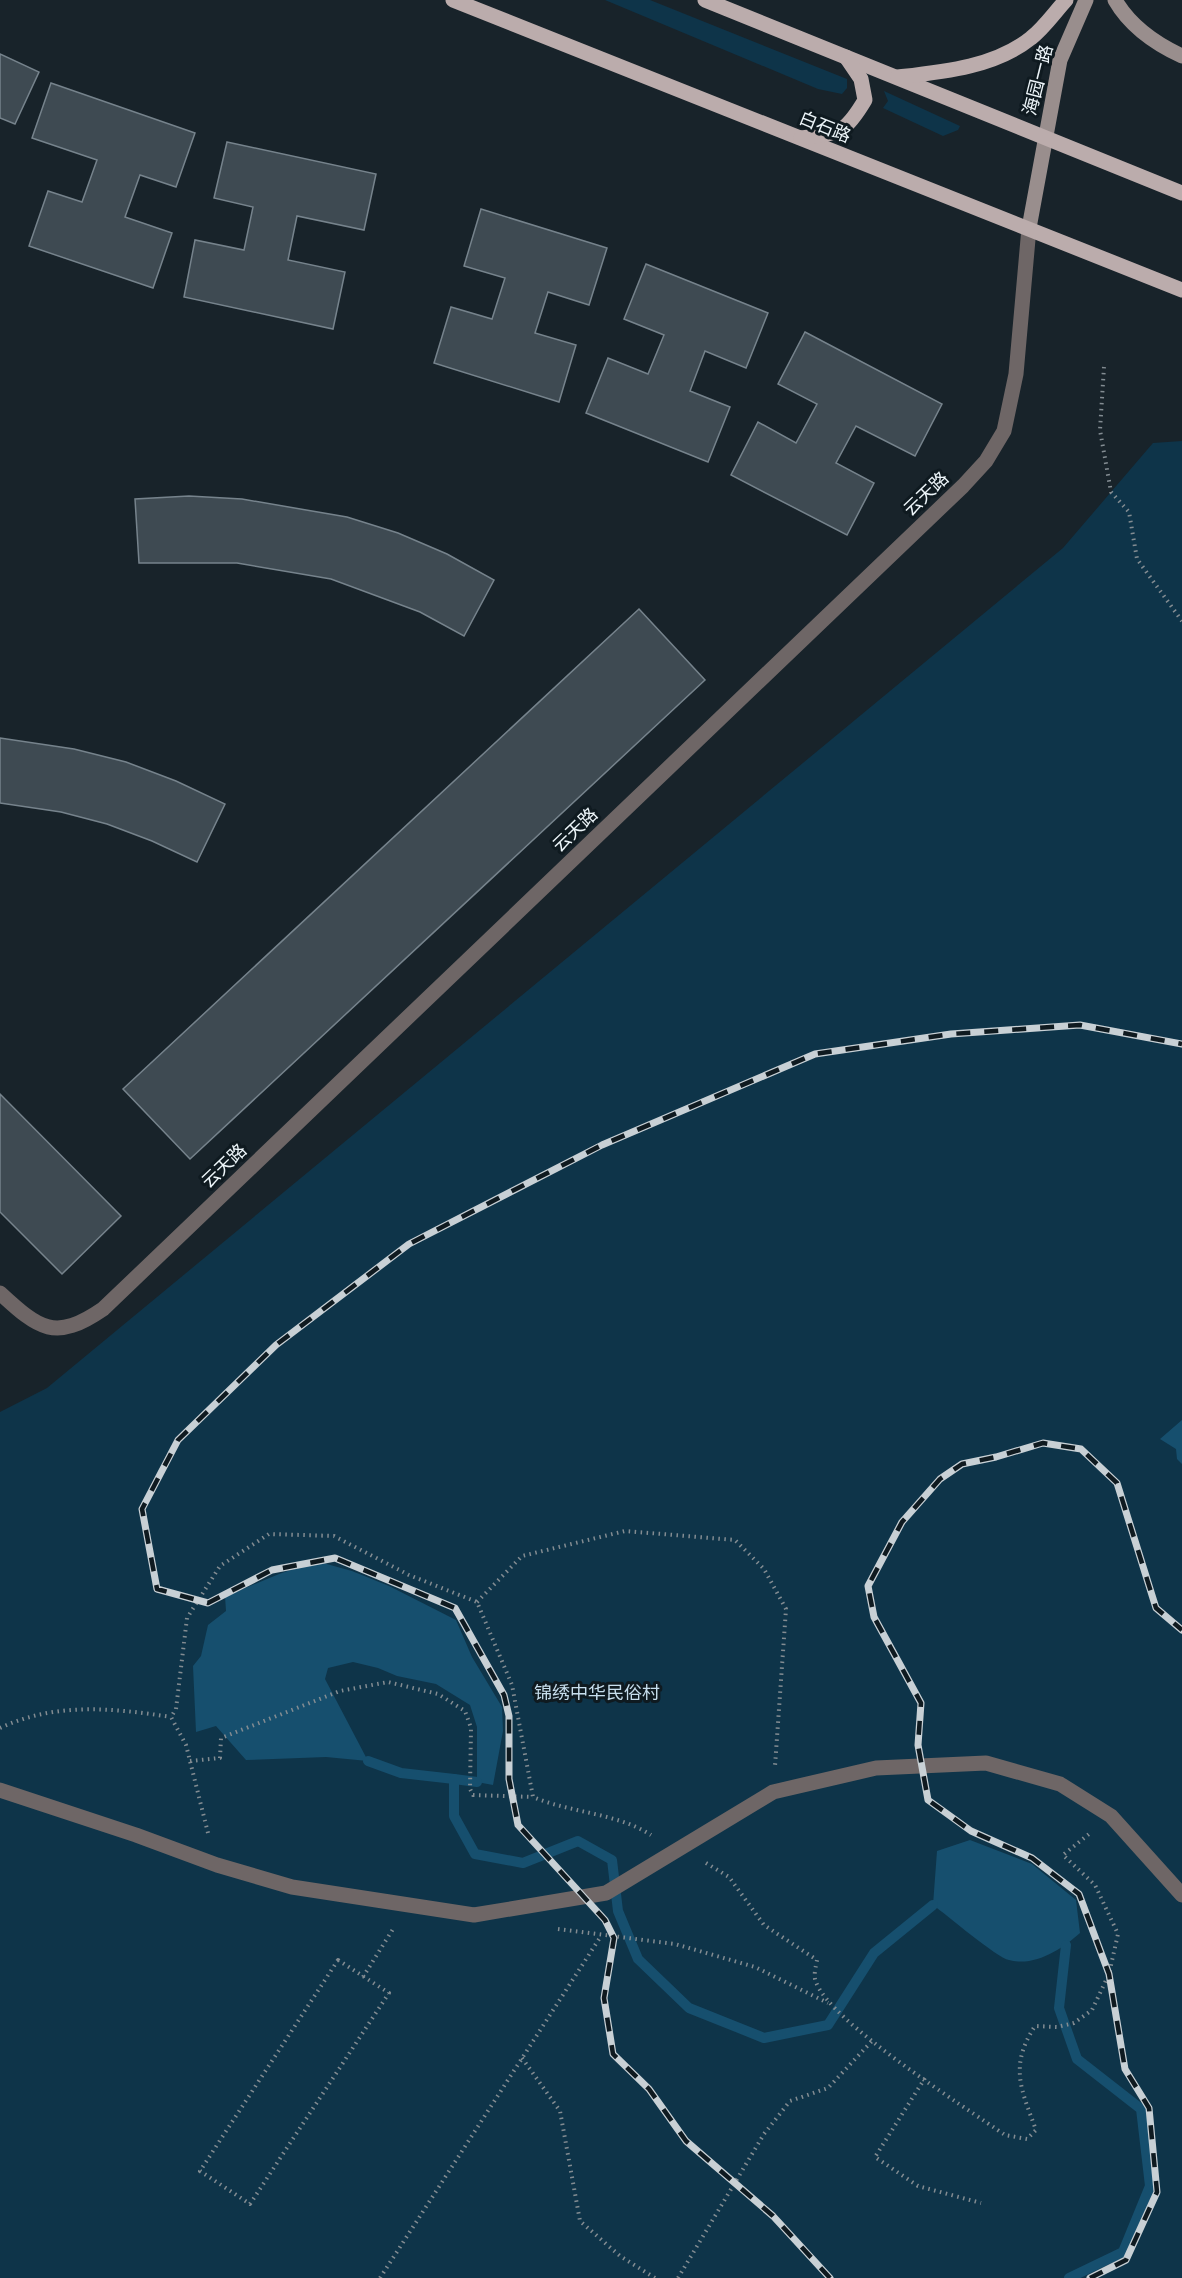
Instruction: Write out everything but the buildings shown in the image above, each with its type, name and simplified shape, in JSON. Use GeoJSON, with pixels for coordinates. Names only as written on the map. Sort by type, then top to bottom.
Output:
{"type":"FeatureCollection","features":[{"type":"Feature","properties":{"kind":"main road","name":"白石路"},"geometry":{"type":"LineString","coordinates":[[453,0],[1182,290]]}},
{"type":"Feature","properties":{"kind":"main road"},"geometry":{"type":"LineString","coordinates":[[705,0],[1182,193]]}},
{"type":"Feature","properties":{"kind":"main road"},"geometry":{"type":"LineString","coordinates":[[895,77],[973,65],[1005,54],[1032,38],[1066,0]]}},
{"type":"Feature","properties":{"kind":"main road"},"geometry":{"type":"LineString","coordinates":[[801,138],[840,132],[852,121],[865,100],[861,80],[846,57]]}},
{"type":"Feature","properties":{"kind":"street","name":"海园一路"},"geometry":{"type":"LineString","coordinates":[[1029,228],[1060,60],[1086,0]]}},
{"type":"Feature","properties":{"kind":"street"},"geometry":{"type":"LineString","coordinates":[[1115,0],[1137,27],[1159,45],[1182,56]]}},
{"type":"Feature","properties":{"kind":"street","name":"云天路"},"geometry":{"type":"LineString","coordinates":[[0,1293],[27,1317],[46,1327],[69,1328],[103,1309],[963,486],[986,461],[1004,431],[1016,374],[1029,228]]}},
{"type":"Feature","properties":{"kind":"street"},"geometry":{"type":"LineString","coordinates":[[0,1790],[136,1835],[217,1865],[292,1887],[474,1915],[606,1893],[773,1792],[876,1768],[986,1763],[1060,1784],[1111,1816],[1182,1895]]}},
{"type":"Feature","properties":{"kind":"path"},"geometry":{"type":"LineString","coordinates":[[1104,367],[1100,430],[1111,492],[1129,512],[1137,559],[1182,621]]}},
{"type":"Feature","properties":{"kind":"path"},"geometry":{"type":"LineString","coordinates":[[477,1602],[522,1556],[625,1531],[735,1540],[764,1569],[786,1609],[773,1792]]}},
{"type":"Feature","properties":{"kind":"path"},"geometry":{"type":"LineString","coordinates":[[171,1717],[177,1709],[187,1618],[220,1566],[269,1534],[334,1536],[409,1575],[477,1602],[512,1685],[533,1797]]}},
{"type":"Feature","properties":{"kind":"path"},"geometry":{"type":"LineString","coordinates":[[190,1761],[220,1758],[221,1738],[340,1691],[388,1682],[438,1694],[465,1711],[471,1728],[470,1789],[473,1795],[533,1797],[557,1807],[635,1824],[656,1838],[681,1848],[729,1877],[764,1925],[817,1960],[815,1981],[830,2004]]}},
{"type":"Feature","properties":{"kind":"path"},"geometry":{"type":"LineString","coordinates":[[0,1728],[24,1717],[52,1710],[90,1708],[171,1717]]}},
{"type":"Feature","properties":{"kind":"path"},"geometry":{"type":"LineString","coordinates":[[171,1717],[186,1745],[217,1865]]}},
{"type":"Feature","properties":{"kind":"path"},"geometry":{"type":"LineString","coordinates":[[620,1938],[675,1944],[754,1967],[830,2004],[872,2041],[1005,2135],[1027,2139],[1036,2130],[1019,2084],[1023,2045],[1035,2026],[1057,2027],[1074,2023],[1092,2010],[1109,1974],[1118,1934],[1095,1885],[1063,1855],[1111,1816]]}},
{"type":"Feature","properties":{"kind":"path"},"geometry":{"type":"LineString","coordinates":[[363,1977],[408,1905]]}},
{"type":"Feature","properties":{"kind":"path"},"geometry":{"type":"LineString","coordinates":[[380,2278],[602,1936]]}},
{"type":"Feature","properties":{"kind":"path"},"geometry":{"type":"LineString","coordinates":[[338,1960],[363,1977],[389,1993],[250,2204],[200,2171],[338,1960]]}},
{"type":"Feature","properties":{"kind":"path"},"geometry":{"type":"LineString","coordinates":[[678,2278],[764,2134],[790,2102],[828,2088],[872,2041]]}},
{"type":"Feature","properties":{"kind":"path"},"geometry":{"type":"LineString","coordinates":[[522,2058],[560,2110],[580,2221],[620,2256],[655,2278]]}},
{"type":"Feature","properties":{"kind":"path"},"geometry":{"type":"LineString","coordinates":[[925,2078],[875,2157],[918,2186],[981,2204]]}},
{"type":"Feature","properties":{"kind":"green space"},"geometry":{"type":"Polygon","coordinates":[[[605,0],[650,0],[847,79],[847,88],[842,94],[818,89],[605,0]]]}},
{"type":"Feature","properties":{"kind":"green space"},"geometry":{"type":"Polygon","coordinates":[[[884,91],[960,126],[958,130],[943,136],[883,108],[888,101],[884,91]]]}},
{"type":"Feature","properties":{"kind":"green space","name":"锦绣中华民俗村"},"geometry":{"type":"Polygon","coordinates":[[[1182,441],[1182,2278],[0,2278],[0,1412],[47,1388],[1063,548],[1153,443],[1182,441]]]}},
{"type":"Feature","properties":{"kind":"shaded area"},"geometry":{"type":"Polygon","coordinates":[[[1182,1420],[1182,1464],[1177,1459],[1176,1449],[1160,1439],[1182,1420]]]}},
{"type":"Feature","properties":{"kind":"shaded area"},"geometry":{"type":"Polygon","coordinates":[[[323,1563],[352,1571],[389,1586],[456,1620],[472,1657],[502,1707],[503,1731],[493,1785],[477,1782],[477,1727],[470,1705],[436,1684],[397,1676],[378,1668],[353,1662],[328,1668],[325,1679],[368,1761],[326,1757],[246,1760],[216,1726],[196,1732],[193,1666],[201,1656],[208,1625],[226,1611],[225,1596],[285,1572],[323,1563]]]}},
{"type":"Feature","properties":{"kind":"shaded area"},"geometry":{"type":"Polygon","coordinates":[[[970,1840],[1032,1864],[1076,1900],[1080,1933],[1048,1955],[1019,1962],[1003,1957],[983,1944],[933,1905],[937,1851],[970,1840]]]}},
{"type":"Feature","properties":{"kind":"waterway"},"geometry":{"type":"LineString","coordinates":[[368,1761],[401,1773],[454,1779]]}},
{"type":"Feature","properties":{"kind":"waterway"},"geometry":{"type":"LineString","coordinates":[[477,1782],[454,1779],[454,1816],[475,1854],[523,1863],[578,1841],[612,1860],[618,1911],[638,1959],[689,2008],[764,2038],[828,2025],[874,1953],[933,1905]]}},
{"type":"Feature","properties":{"kind":"waterway"},"geometry":{"type":"LineString","coordinates":[[1066,1945],[1059,2008],[1077,2059],[1141,2109],[1150,2186],[1123,2252],[1069,2278]]}},
{"type":"Feature","properties":{"kind":"railway"},"geometry":{"type":"LineString","coordinates":[[830,2278],[773,2216],[686,2141],[649,2089],[613,2054],[604,1998],[614,1938],[605,1920],[518,1825],[509,1779],[509,1716],[504,1695],[455,1608],[335,1558],[272,1570],[208,1603],[157,1589],[142,1509],[178,1440],[276,1345],[409,1244],[602,1145],[815,1054],[951,1034],[1080,1025],[1182,1044]]}},
{"type":"Feature","properties":{"kind":"railway"},"geometry":{"type":"LineString","coordinates":[[1090,2278],[1126,2260],[1157,2192],[1149,2108],[1125,2069],[1109,1974],[1079,1894],[1032,1858],[971,1831],[928,1800],[918,1745],[921,1703],[874,1617],[868,1586],[902,1522],[940,1479],[962,1464],[1043,1443],[1081,1449],[1117,1483],[1156,1608],[1182,1630]]}}]}
